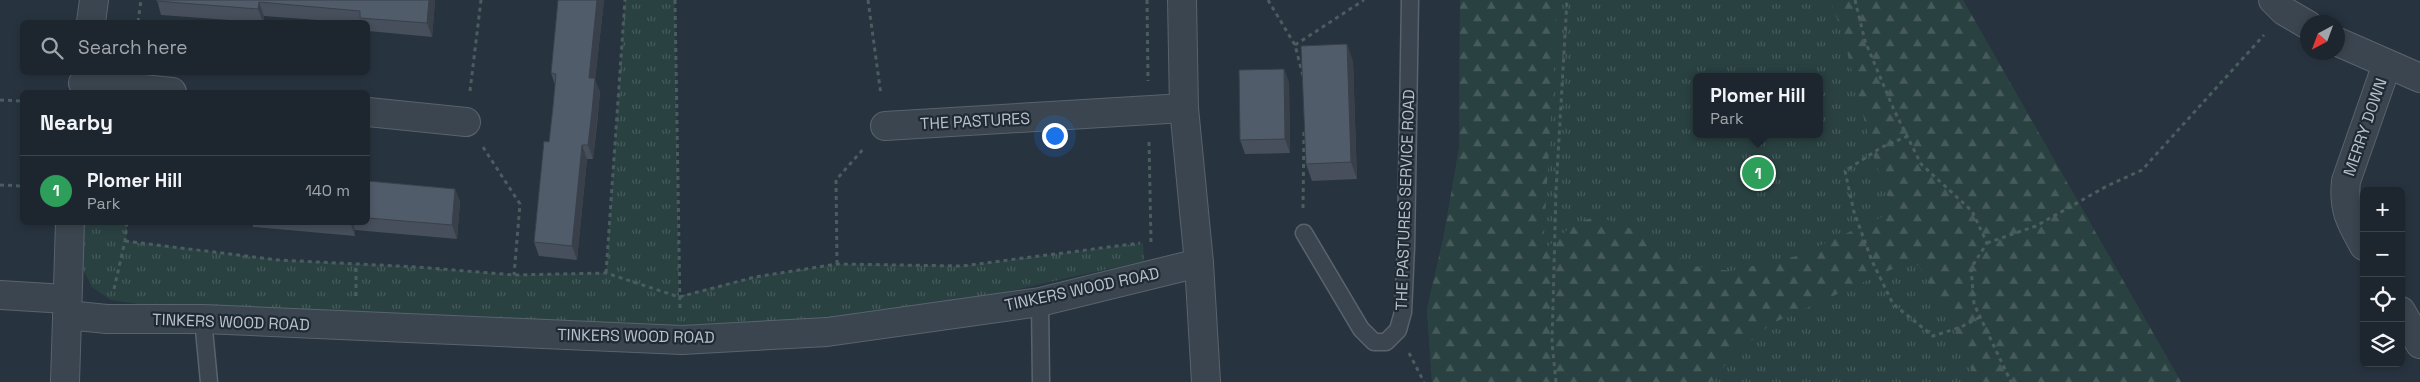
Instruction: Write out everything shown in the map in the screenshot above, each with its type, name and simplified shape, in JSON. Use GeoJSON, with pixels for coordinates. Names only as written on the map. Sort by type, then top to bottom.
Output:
{"type":"FeatureCollection","features":[{"type":"Feature","properties":{"kind":"street"},"geometry":{"type":"LineString","coordinates":[[91,20],[94,0]]}},
{"type":"Feature","properties":{"kind":"street"},"geometry":{"type":"LineString","coordinates":[[1182,0],[1184,108],[1198,263],[1206,382]]}},
{"type":"Feature","properties":{"kind":"street"},"geometry":{"type":"LineString","coordinates":[[2278,6],[2300,20]]}},
{"type":"Feature","properties":{"kind":"street"},"geometry":{"type":"LineString","coordinates":[[2345,45],[2420,78]]}},
{"type":"Feature","properties":{"kind":"street","name":"MERRY DOWN"},"geometry":{"type":"LineString","coordinates":[[2360,239],[2350,221],[2344,200],[2346,181],[2387,64]]}},
{"type":"Feature","properties":{"kind":"street"},"geometry":{"type":"LineString","coordinates":[[83,83],[152,90]]}},
{"type":"Feature","properties":{"kind":"street","name":"THE PASTURES"},"geometry":{"type":"LineString","coordinates":[[885,126],[1184,108]]}},
{"type":"Feature","properties":{"kind":"street"},"geometry":{"type":"LineString","coordinates":[[370,112],[466,122]]}},
{"type":"Feature","properties":{"kind":"street"},"geometry":{"type":"LineString","coordinates":[[65,382],[70,225]]}},
{"type":"Feature","properties":{"kind":"street","name":"TINKERS WOOD ROAD"},"geometry":{"type":"LineString","coordinates":[[0,295],[67,307],[107,319],[203,319],[682,340],[827,332],[1040,302],[1198,263]]}},
{"type":"Feature","properties":{"kind":"street"},"geometry":{"type":"LineString","coordinates":[[2405,318],[2420,344]]}},
{"type":"Feature","properties":{"kind":"lane"},"geometry":{"type":"LineString","coordinates":[[1398,0],[1410,18]]}},
{"type":"Feature","properties":{"kind":"lane","name":"THE PASTURES SERVICE ROAD"},"geometry":{"type":"LineString","coordinates":[[1304,233],[1361,329],[1374,342],[1386,342],[1398,330],[1403,312],[1406,246],[1410,0]]}},
{"type":"Feature","properties":{"kind":"lane"},"geometry":{"type":"LineString","coordinates":[[1040,302],[1041,382]]}},
{"type":"Feature","properties":{"kind":"lane"},"geometry":{"type":"LineString","coordinates":[[203,319],[209,382]]}},
{"type":"Feature","properties":{"kind":"path"},"geometry":{"type":"LineString","coordinates":[[138,20],[142,0]]}},
{"type":"Feature","properties":{"kind":"path"},"geometry":{"type":"LineString","coordinates":[[606,273],[625,0]]}},
{"type":"Feature","properties":{"kind":"path"},"geometry":{"type":"LineString","coordinates":[[675,0],[679,296],[682,340]]}},
{"type":"Feature","properties":{"kind":"path"},"geometry":{"type":"LineString","coordinates":[[125,241],[278,260],[418,267],[514,275],[606,273],[679,296],[755,278],[822,266],[962,266],[1152,242],[1147,0]]}},
{"type":"Feature","properties":{"kind":"path"},"geometry":{"type":"LineString","coordinates":[[1268,0],[1295,44],[1304,82]]}},
{"type":"Feature","properties":{"kind":"path"},"geometry":{"type":"LineString","coordinates":[[1295,44],[1364,0]]}},
{"type":"Feature","properties":{"kind":"path"},"geometry":{"type":"LineString","coordinates":[[1556,382],[1552,343],[1556,190],[1567,0]]}},
{"type":"Feature","properties":{"kind":"path"},"geometry":{"type":"LineString","coordinates":[[1855,0],[1865,41],[1922,164],[1972,211],[1987,243]]}},
{"type":"Feature","properties":{"kind":"path"},"geometry":{"type":"LineString","coordinates":[[2011,382],[1974,304],[1971,268],[1987,243],[2036,226],[2107,186],[2142,170],[2278,6]]}},
{"type":"Feature","properties":{"kind":"path"},"geometry":{"type":"LineString","coordinates":[[0,100],[20,102]]}},
{"type":"Feature","properties":{"kind":"path"},"geometry":{"type":"LineString","coordinates":[[1304,122],[1304,233]]}},
{"type":"Feature","properties":{"kind":"path"},"geometry":{"type":"LineString","coordinates":[[1908,136],[1882,147],[1845,171],[1854,212],[1872,261],[1893,304],[1933,336],[1962,327],[1980,317]]}},
{"type":"Feature","properties":{"kind":"path"},"geometry":{"type":"LineString","coordinates":[[0,185],[20,186]]}},
{"type":"Feature","properties":{"kind":"path"},"geometry":{"type":"LineString","coordinates":[[107,319],[125,241],[127,225]]}},
{"type":"Feature","properties":{"kind":"green space"},"geometry":{"type":"Polygon","coordinates":[[[625,0],[675,0],[679,296],[755,277],[837,264],[962,266],[1143,243],[1144,261],[987,296],[856,321],[681,327],[356,314],[318,310],[145,305],[111,300],[92,287],[81,265],[83,225],[127,225],[126,241],[278,260],[418,267],[514,275],[606,273],[625,0]]]}},
{"type":"Feature","properties":{"kind":"green space"},"geometry":{"type":"Polygon","coordinates":[[[1460,0],[1963,0],[2181,382],[1432,382],[1427,309],[1444,235],[1459,148],[1460,0]]]}},
{"type":"Feature","properties":{"kind":"green space"},"geometry":{"type":"Polygon","coordinates":[[[1460,0],[1558,0],[1543,251],[1575,223],[1598,216],[1639,232],[1693,266],[1731,271],[1797,256],[1893,212],[1874,158],[1842,32],[1830,0],[1963,0],[2181,382],[1977,382],[1948,315],[1918,265],[1897,267],[1771,324],[1731,358],[1711,382],[1432,382],[1427,309],[1444,235],[1459,148],[1460,0]]]}},
{"type":"Feature","properties":{"kind":"building"},"geometry":{"type":"Polygon","coordinates":[[[157,0],[429,0],[427,23],[360,18],[360,11],[259,2],[258,9],[157,0]]]}},
{"type":"Feature","properties":{"kind":"building"},"geometry":{"type":"Polygon","coordinates":[[[558,0],[597,0],[589,78],[595,78],[592,111],[588,145],[582,145],[572,246],[534,242],[544,141],[549,142],[553,107],[556,74],[551,73],[558,0]]]}},
{"type":"Feature","properties":{"kind":"building"},"geometry":{"type":"Polygon","coordinates":[[[1347,44],[1351,162],[1306,164],[1301,46],[1347,44]]]}},
{"type":"Feature","properties":{"kind":"building"},"geometry":{"type":"Polygon","coordinates":[[[1284,69],[1285,139],[1240,140],[1239,70],[1284,69]]]}},
{"type":"Feature","properties":{"kind":"building"},"geometry":{"type":"Polygon","coordinates":[[[370,181],[455,189],[452,225],[370,218],[370,181]]]}},
{"type":"Feature","properties":{"kind":"place","name":"Plomer Hill"},"geometry":{"type":"Point","coordinates":[1758,173]}}]}
